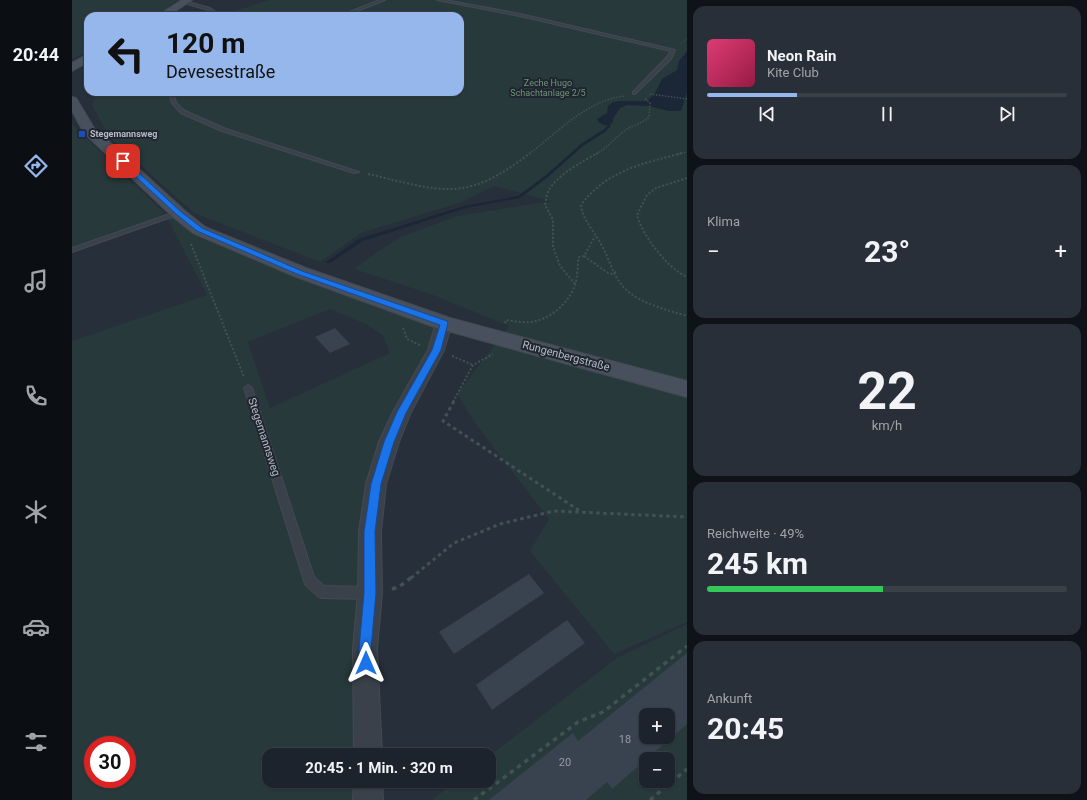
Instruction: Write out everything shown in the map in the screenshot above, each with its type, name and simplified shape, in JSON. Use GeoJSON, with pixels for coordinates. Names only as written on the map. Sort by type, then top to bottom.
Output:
{"type":"FeatureCollection","features":[{"type":"Feature","properties":{"kind":"street"},"geometry":{"type":"LineString","coordinates":[[168,12],[186,1]]}},
{"type":"Feature","properties":{"kind":"street"},"geometry":{"type":"LineString","coordinates":[[72,68],[84,60]]}},
{"type":"Feature","properties":{"kind":"street","name":"Rungenbergstraße"},"geometry":{"type":"LineString","coordinates":[[74,109],[90,130],[178,213],[200,230],[300,272],[444,323],[687,389]]}},
{"type":"Feature","properties":{"kind":"street"},"geometry":{"type":"LineString","coordinates":[[368,748],[365,649],[370,593],[370,532],[376,484],[389,442],[402,412],[436,350],[444,323]]}},
{"type":"Feature","properties":{"kind":"street"},"geometry":{"type":"LineString","coordinates":[[368,788],[368,800]]}},
{"type":"Feature","properties":{"kind":"lane"},"geometry":{"type":"LineString","coordinates":[[352,12],[383,0]]}},
{"type":"Feature","properties":{"kind":"lane"},"geometry":{"type":"LineString","coordinates":[[439,0],[520,15],[673,50],[669,58],[637,93]]}},
{"type":"Feature","properties":{"kind":"lane"},"geometry":{"type":"LineString","coordinates":[[186,1],[214,12]]}},
{"type":"Feature","properties":{"kind":"lane"},"geometry":{"type":"LineString","coordinates":[[172,96],[174,103],[183,112],[224,130],[356,172]]}},
{"type":"Feature","properties":{"kind":"lane"},"geometry":{"type":"LineString","coordinates":[[72,250],[178,213]]}},
{"type":"Feature","properties":{"kind":"lane","name":"Stegemannsweg"},"geometry":{"type":"LineString","coordinates":[[248,388],[309,580],[322,592],[370,593]]}},
{"type":"Feature","properties":{"kind":"path"},"geometry":{"type":"LineString","coordinates":[[356,172],[429,190],[456,190],[477,185],[497,176],[517,163],[567,123],[595,104],[610,98],[628,96],[637,93],[687,99]]}},
{"type":"Feature","properties":{"kind":"path"},"geometry":{"type":"LineString","coordinates":[[575,285],[560,266],[553,247],[553,220],[545,205],[548,192],[559,179],[580,162],[604,150],[624,131],[644,122],[649,117],[650,103],[637,93]]}},
{"type":"Feature","properties":{"kind":"path"},"geometry":{"type":"LineString","coordinates":[[687,152],[633,166],[606,179],[588,194],[581,205],[581,211],[585,220],[601,244],[624,288],[654,305],[687,316]]}},
{"type":"Feature","properties":{"kind":"path"},"geometry":{"type":"LineString","coordinates":[[687,178],[656,188],[647,195],[637,215],[640,226],[664,258],[682,275],[687,277]]}},
{"type":"Feature","properties":{"kind":"path"},"geometry":{"type":"LineString","coordinates":[[506,320],[530,322],[550,316],[562,307],[575,285],[579,257],[584,256],[595,236]]}},
{"type":"Feature","properties":{"kind":"path","name":"Stegemannsweg"},"geometry":{"type":"LineString","coordinates":[[191,244],[236,354],[248,388]]}},
{"type":"Feature","properties":{"kind":"path"},"geometry":{"type":"LineString","coordinates":[[584,256],[591,259],[608,273],[612,274],[616,272]]}},
{"type":"Feature","properties":{"kind":"path"},"geometry":{"type":"LineString","coordinates":[[496,348],[493,354],[473,365],[443,421],[580,511]]}},
{"type":"Feature","properties":{"kind":"path"},"geometry":{"type":"LineString","coordinates":[[370,593],[399,588],[454,543],[500,524],[554,511],[687,517]]}},
{"type":"Feature","properties":{"kind":"path"},"geometry":{"type":"LineString","coordinates":[[474,800],[578,722],[603,712],[687,646]]}},
{"type":"Feature","properties":{"kind":"path"},"geometry":{"type":"LineString","coordinates":[[650,800],[687,769]]}},
{"type":"Feature","properties":{"kind":"green space"},"geometry":{"type":"Polygon","coordinates":[[[72,0],[180,0],[161,12],[84,12],[84,53],[72,59],[72,0]]]}},
{"type":"Feature","properties":{"kind":"green space","name":"Zeche Hugo Schachtanlage 2/5"},"geometry":{"type":"Polygon","coordinates":[[[269,0],[687,0],[687,622],[614,654],[530,551],[549,519],[475,423],[457,394],[509,326],[433,295],[354,269],[401,237],[457,216],[551,201],[494,186],[462,202],[361,233],[320,262],[194,213],[109,137],[92,105],[95,96],[464,96],[464,12],[231,12],[269,0]]]}},
{"type":"Feature","properties":{"kind":"green space"},"geometry":{"type":"Polygon","coordinates":[[[72,124],[165,214],[72,247],[72,124]]]}},
{"type":"Feature","properties":{"kind":"green space"},"geometry":{"type":"Polygon","coordinates":[[[165,214],[173,214],[231,244],[444,323],[376,484],[368,748],[262,748],[262,788],[368,788],[368,800],[72,800],[72,341],[207,295],[165,214]],[[330,309],[248,342],[270,408],[390,353],[383,336],[368,325],[330,309]]]}},
{"type":"Feature","properties":{"kind":"green space"},"geometry":{"type":"Polygon","coordinates":[[[687,624],[687,800],[432,800],[447,788],[496,788],[496,751],[617,658],[687,624]]]}},
{"type":"Feature","properties":{"kind":"water"},"geometry":{"type":"Polygon","coordinates":[[[687,51],[687,91],[681,111],[669,111],[648,106],[627,105],[620,108],[613,119],[613,122],[609,126],[598,121],[597,119],[607,113],[608,106],[613,102],[647,101],[655,93],[662,79],[677,70],[679,61],[687,51]]]}},
{"type":"Feature","properties":{"kind":"building"},"geometry":{"type":"Polygon","coordinates":[[[335,328],[350,344],[330,353],[315,337],[335,328]]]}},
{"type":"Feature","properties":{"kind":"building"},"geometry":{"type":"Polygon","coordinates":[[[529,574],[544,593],[454,654],[439,632],[529,574]]]}},
{"type":"Feature","properties":{"kind":"building"},"geometry":{"type":"Polygon","coordinates":[[[567,620],[585,643],[492,710],[476,685],[567,620]]]}},
{"type":"Feature","properties":{"kind":"building"},"geometry":{"type":"Polygon","coordinates":[[[687,653],[687,724],[675,734],[675,708],[639,708],[639,744],[664,744],[655,752],[639,752],[639,766],[612,789],[607,782],[586,800],[489,800],[573,733],[578,741],[687,653]]]}},
{"type":"Feature","properties":{"kind":"waterway"},"geometry":{"type":"LineString","coordinates":[[328,262],[361,240],[465,207],[519,197],[547,176],[582,145],[604,131],[609,126]]}},
{"type":"Feature","properties":{"kind":"place","name":"Stegemannsweg"},"geometry":{"type":"Point","coordinates":[82,134]}},
{"type":"Feature","properties":{"kind":"route"},"geometry":{"type":"LineString","coordinates":[[123,161],[178,213],[200,230],[300,272],[444,323],[436,350],[402,412],[389,442],[376,484],[370,532],[370,593],[365,649],[366,663]]}}]}
